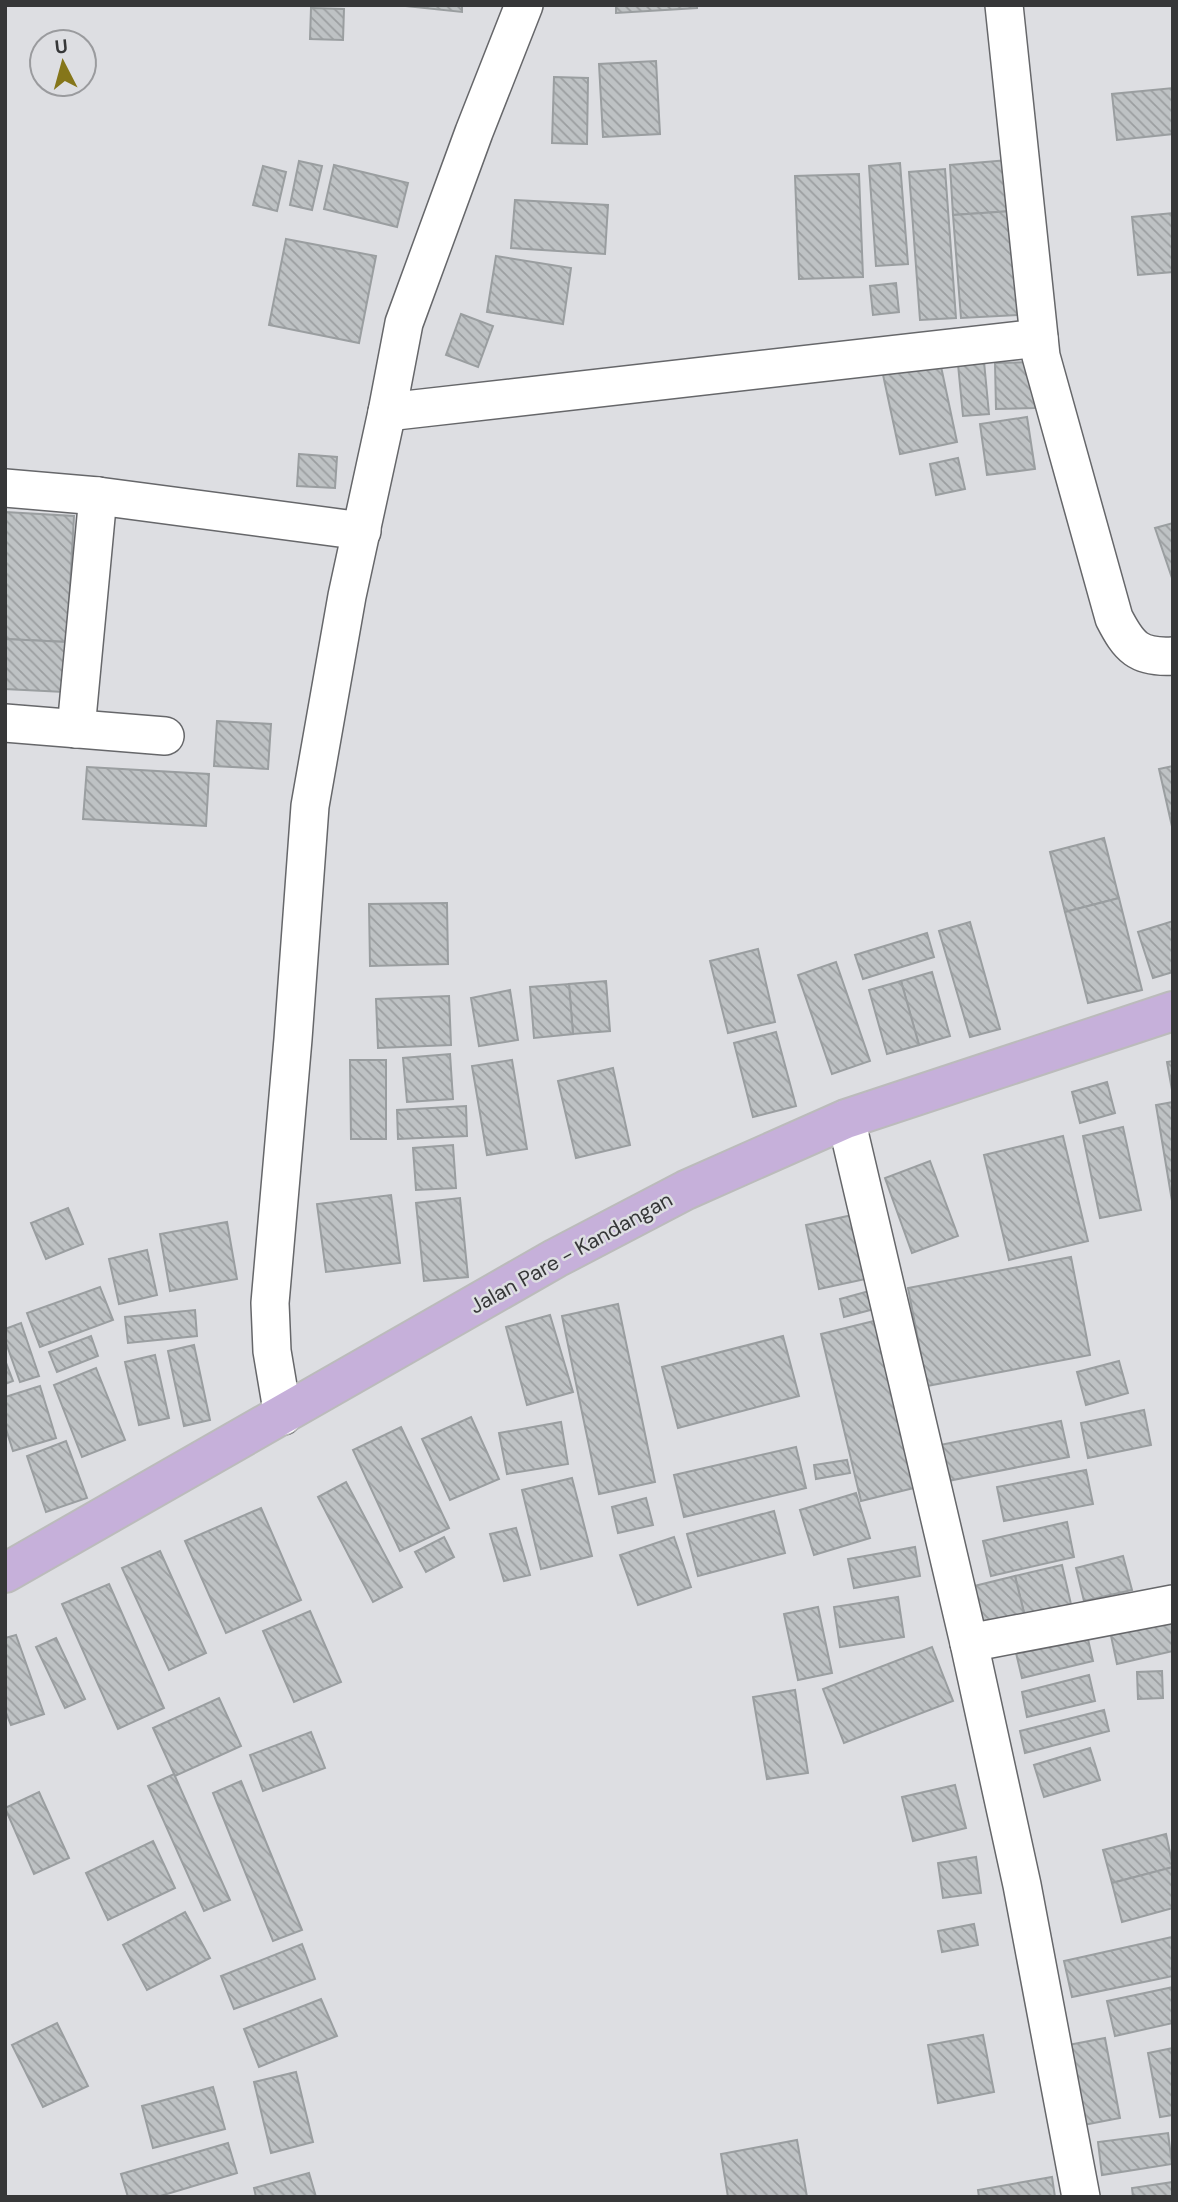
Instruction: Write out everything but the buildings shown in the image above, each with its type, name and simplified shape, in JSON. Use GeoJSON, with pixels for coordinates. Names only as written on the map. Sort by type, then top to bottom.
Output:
{"type":"FeatureCollection","features":[{"type":"Feature","properties":{"kind":"main road","name":"Jalan Pare - Kandangan"},"geometry":{"type":"LineString","coordinates":[[5,1573],[556,1258],[686,1190],[846,1119],[1173,1011]]}},
{"type":"Feature","properties":{"kind":"street"},"geometry":{"type":"LineString","coordinates":[[283,1416],[272,1351],[270,1303],[310,806],[347,596],[404,323],[524,5]]}},
{"type":"Feature","properties":{"kind":"street"},"geometry":{"type":"LineString","coordinates":[[1004,5],[1041,356],[1114,618],[1123,636],[1140,653],[1156,657],[1173,656]]}},
{"type":"Feature","properties":{"kind":"street"},"geometry":{"type":"LineString","coordinates":[[387,412],[1039,338]]}},
{"type":"Feature","properties":{"kind":"street"},"geometry":{"type":"LineString","coordinates":[[5,488],[98,496],[362,531]]}},
{"type":"Feature","properties":{"kind":"street"},"geometry":{"type":"LineString","coordinates":[[76,729],[98,496]]}},
{"type":"Feature","properties":{"kind":"street"},"geometry":{"type":"LineString","coordinates":[[5,723],[165,736]]}},
{"type":"Feature","properties":{"kind":"street"},"geometry":{"type":"LineString","coordinates":[[846,1119],[969,1643],[1022,1885],[1081,2197]]}},
{"type":"Feature","properties":{"kind":"street"},"geometry":{"type":"LineString","coordinates":[[969,1643],[1173,1604]]}}]}
